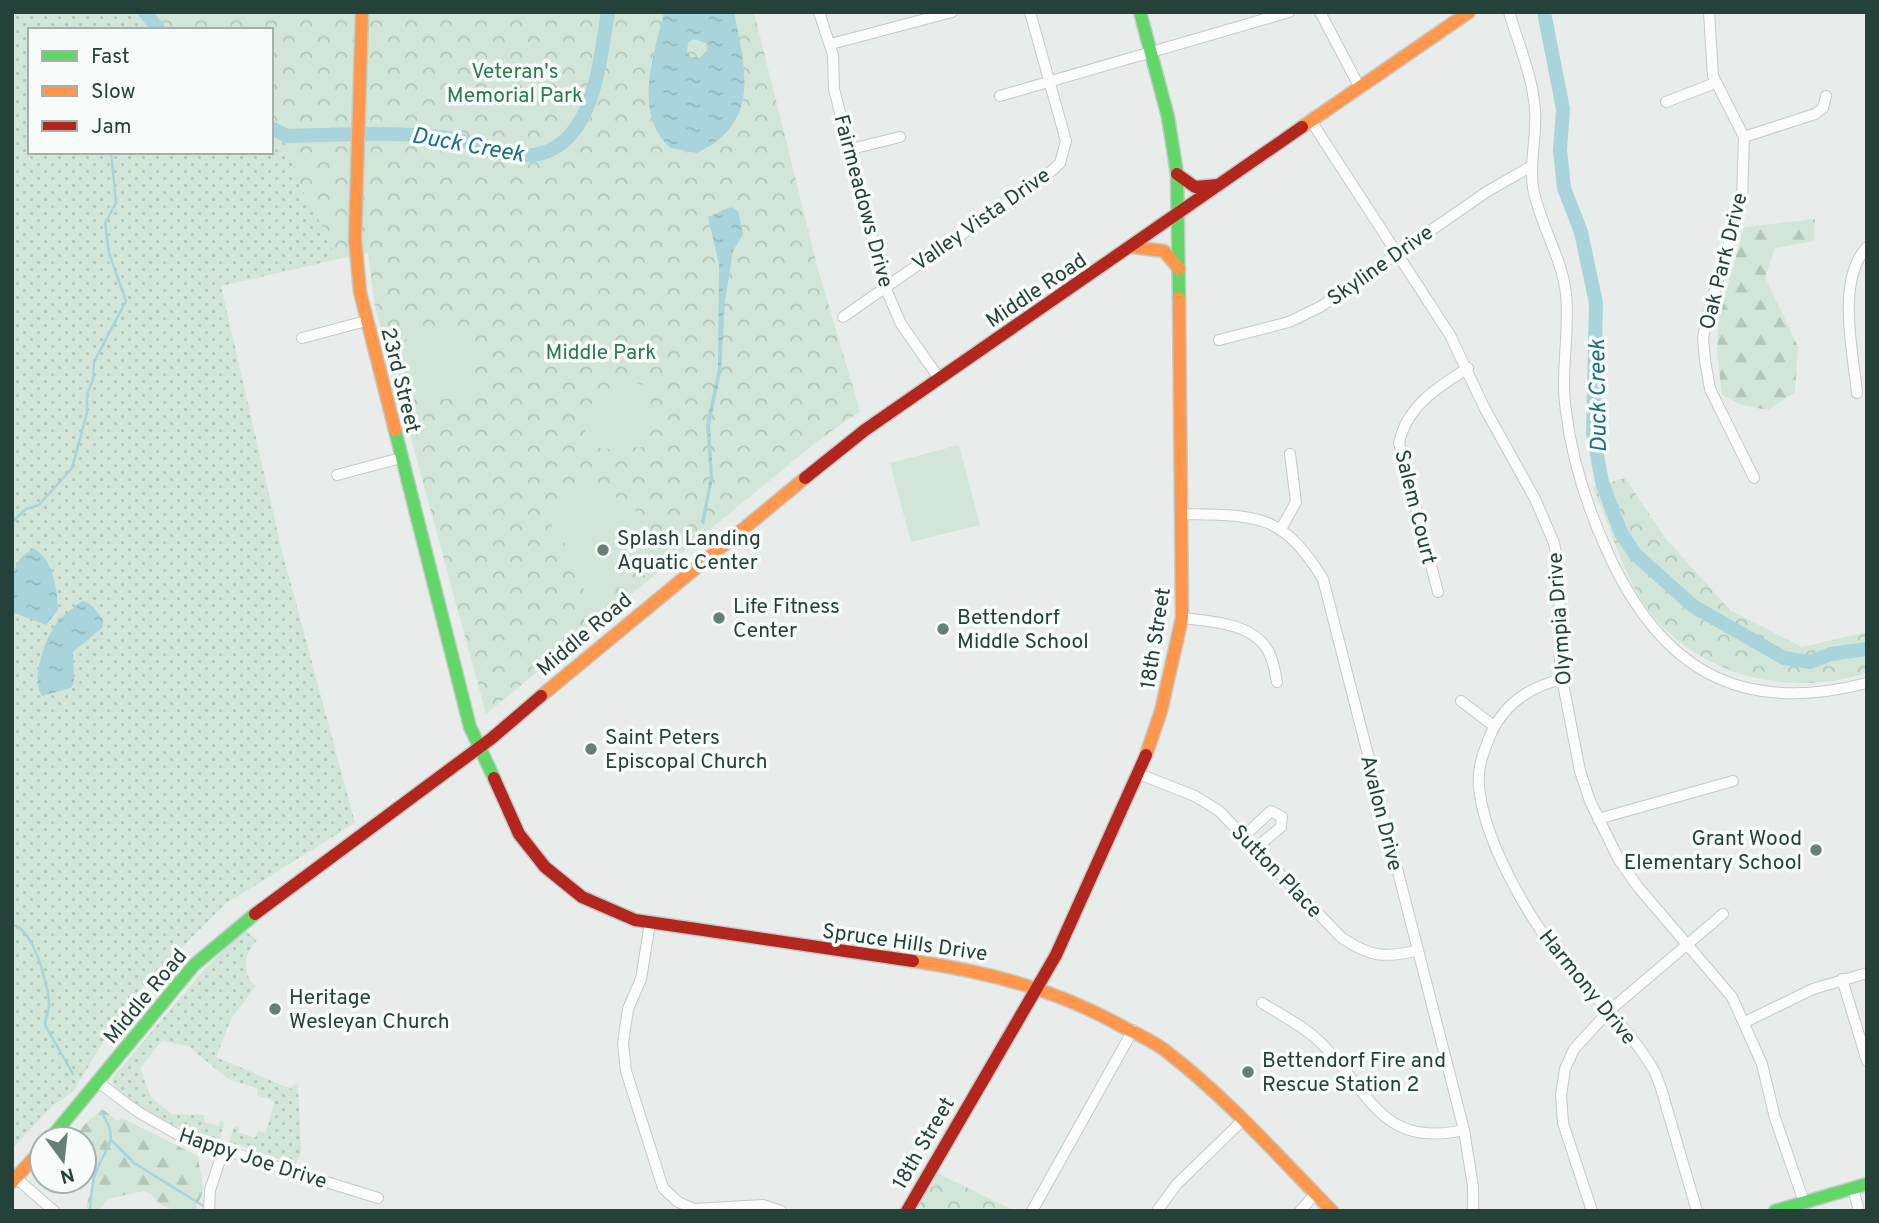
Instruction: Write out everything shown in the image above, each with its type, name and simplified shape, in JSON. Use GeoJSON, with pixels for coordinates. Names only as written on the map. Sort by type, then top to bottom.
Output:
{"type":"FeatureCollection","features":[{"type":"Feature","properties":{"kind":"main road","name":"23rd Street"},"geometry":{"type":"LineString","coordinates":[[362,12],[355,239],[366,321],[470,727],[478,747]]}},
{"type":"Feature","properties":{"kind":"main road","name":"18th Street"},"geometry":{"type":"LineString","coordinates":[[907,1211],[1037,987],[1087,890],[1139,774],[1170,679],[1182,618],[1177,173],[1168,117],[1140,12]]}},
{"type":"Feature","properties":{"kind":"main road","name":"Middle Road"},"geometry":{"type":"LineString","coordinates":[[62,1125],[204,956],[326,858],[478,747],[837,452],[939,378],[1469,12]]}},
{"type":"Feature","properties":{"kind":"main road"},"geometry":{"type":"LineString","coordinates":[[1177,173],[1195,187],[1222,185]]}},
{"type":"Feature","properties":{"kind":"main road"},"geometry":{"type":"LineString","coordinates":[[1132,247],[1164,251],[1179,269]]}},
{"type":"Feature","properties":{"kind":"main road","name":"Spruce Hills Drive"},"geometry":{"type":"LineString","coordinates":[[478,747],[519,834],[545,867],[582,897],[625,916],[649,923],[948,965],[1037,987],[1133,1030],[1165,1050],[1209,1087],[1332,1211]]}},
{"type":"Feature","properties":{"kind":"main road"},"geometry":{"type":"LineString","coordinates":[[14,1180],[28,1164]]}},
{"type":"Feature","properties":{"kind":"main road"},"geometry":{"type":"LineString","coordinates":[[1775,1211],[1867,1184]]}},
{"type":"Feature","properties":{"kind":"street","name":"Fairmeadows Drive"},"geometry":{"type":"LineString","coordinates":[[819,12],[831,44],[834,89],[885,287],[901,324],[939,378]]}},
{"type":"Feature","properties":{"kind":"street"},"geometry":{"type":"LineString","coordinates":[[831,44],[923,16],[953,12]]}},
{"type":"Feature","properties":{"kind":"street","name":"Valley Vista Drive"},"geometry":{"type":"LineString","coordinates":[[843,317],[1047,175],[1060,163],[1066,141],[1030,12]]}},
{"type":"Feature","properties":{"kind":"street"},"geometry":{"type":"LineString","coordinates":[[1000,96],[1289,12]]}},
{"type":"Feature","properties":{"kind":"street"},"geometry":{"type":"LineString","coordinates":[[1320,12],[1360,88]]}},
{"type":"Feature","properties":{"kind":"street"},"geometry":{"type":"LineString","coordinates":[[1509,12],[1535,107],[1530,167],[1534,192],[1560,262],[1566,295],[1563,380],[1577,469],[1597,529],[1635,607],[1678,653],[1727,681],[1753,689],[1792,694],[1824,693],[1867,683]]}},
{"type":"Feature","properties":{"kind":"street","name":"Oak Park Drive"},"geometry":{"type":"LineString","coordinates":[[1709,12],[1715,83],[1725,96],[1744,137],[1742,200],[1703,338],[1710,389],[1754,478]]}},
{"type":"Feature","properties":{"kind":"street"},"geometry":{"type":"LineString","coordinates":[[1666,102],[1715,83]]}},
{"type":"Feature","properties":{"kind":"street"},"geometry":{"type":"LineString","coordinates":[[1744,137],[1815,114],[1823,108],[1826,96]]}},
{"type":"Feature","properties":{"kind":"street","name":"Olympia Drive"},"geometry":{"type":"LineString","coordinates":[[1311,121],[1450,335],[1468,368],[1484,407],[1535,499],[1554,543],[1561,589],[1562,679],[1580,771],[1598,818],[1619,860],[1638,887],[1732,997],[1745,1022],[1762,1064],[1775,1118],[1804,1202]]}},
{"type":"Feature","properties":{"kind":"street"},"geometry":{"type":"LineString","coordinates":[[851,149],[900,137]]}},
{"type":"Feature","properties":{"kind":"street","name":"Skyline Drive"},"geometry":{"type":"LineString","coordinates":[[1219,340],[1289,322],[1320,307],[1488,191],[1530,167]]}},
{"type":"Feature","properties":{"kind":"street"},"geometry":{"type":"LineString","coordinates":[[1857,393],[1849,296],[1852,273],[1867,247]]}},
{"type":"Feature","properties":{"kind":"street"},"geometry":{"type":"LineString","coordinates":[[302,338],[366,321]]}},
{"type":"Feature","properties":{"kind":"street","name":"Salem Court"},"geometry":{"type":"LineString","coordinates":[[1438,592],[1399,443],[1402,430],[1420,401],[1468,368]]}},
{"type":"Feature","properties":{"kind":"street"},"geometry":{"type":"LineString","coordinates":[[1281,529],[1296,502],[1290,454]]}},
{"type":"Feature","properties":{"kind":"street"},"geometry":{"type":"LineString","coordinates":[[337,475],[401,458]]}},
{"type":"Feature","properties":{"kind":"street","name":"Avalon Drive"},"geometry":{"type":"LineString","coordinates":[[1182,514],[1247,515],[1270,522],[1306,552],[1323,579],[1416,951],[1464,1130],[1473,1186],[1473,1211]]}},
{"type":"Feature","properties":{"kind":"street"},"geometry":{"type":"LineString","coordinates":[[1182,618],[1220,622],[1240,628],[1260,641],[1270,653],[1277,682]]}},
{"type":"Feature","properties":{"kind":"street","name":"Harmony Drive"},"geometry":{"type":"LineString","coordinates":[[1562,679],[1524,694],[1494,726],[1479,767],[1479,788],[1497,849],[1532,915],[1557,953],[1609,1011],[1654,1070],[1697,1211]]}},
{"type":"Feature","properties":{"kind":"street"},"geometry":{"type":"LineString","coordinates":[[1461,701],[1494,726]]}},
{"type":"Feature","properties":{"kind":"street","name":"Sutton Place"},"geometry":{"type":"LineString","coordinates":[[1139,774],[1195,796],[1219,811],[1342,938],[1364,952],[1394,956],[1416,951]]}},
{"type":"Feature","properties":{"kind":"street"},"geometry":{"type":"LineString","coordinates":[[1598,818],[1733,781]]}},
{"type":"Feature","properties":{"kind":"street"},"geometry":{"type":"LineString","coordinates":[[1244,836],[1271,811],[1282,817],[1281,827],[1256,848]]}},
{"type":"Feature","properties":{"kind":"street"},"geometry":{"type":"LineString","coordinates":[[1592,1211],[1563,1123],[1561,1095],[1565,1069],[1574,1049],[1609,1011],[1723,914]]}},
{"type":"Feature","properties":{"kind":"street"},"geometry":{"type":"LineString","coordinates":[[649,923],[641,979],[628,1009],[623,1042],[626,1071],[663,1188],[678,1202],[694,1209],[763,1205],[781,1211]]}},
{"type":"Feature","properties":{"kind":"street"},"geometry":{"type":"LineString","coordinates":[[1745,1022],[1801,994],[1867,972]]}},
{"type":"Feature","properties":{"kind":"street"},"geometry":{"type":"LineString","coordinates":[[1842,979],[1867,1061]]}},
{"type":"Feature","properties":{"kind":"street"},"geometry":{"type":"LineString","coordinates":[[1262,1003],[1321,1043],[1383,1115],[1401,1129],[1437,1136],[1464,1130]]}},
{"type":"Feature","properties":{"kind":"street"},"geometry":{"type":"LineString","coordinates":[[1032,1211],[1133,1030]]}},
{"type":"Feature","properties":{"kind":"street","name":"Happy Joe Drive"},"geometry":{"type":"LineString","coordinates":[[99,1083],[163,1126],[223,1151],[378,1198]]}},
{"type":"Feature","properties":{"kind":"street"},"geometry":{"type":"LineString","coordinates":[[1157,1211],[1177,1184],[1241,1122]]}},
{"type":"Feature","properties":{"kind":"street"},"geometry":{"type":"LineString","coordinates":[[209,1211],[210,1190],[223,1151]]}},
{"type":"Feature","properties":{"kind":"street"},"geometry":{"type":"LineString","coordinates":[[14,1180],[54,1211]]}},
{"type":"Feature","properties":{"kind":"street"},"geometry":{"type":"LineString","coordinates":[[1853,1188],[1859,1211]]}},
{"type":"Feature","properties":{"kind":"street"},"geometry":{"type":"LineString","coordinates":[[1300,1211],[1315,1194]]}},
{"type":"Feature","properties":{"kind":"green space"},"geometry":{"type":"Polygon","coordinates":[[[12,12],[136,12],[150,28],[28,28],[28,154],[273,154],[273,135],[287,143],[301,187],[331,243],[334,260],[221,286],[282,551],[355,823],[225,904],[126,1004],[73,1092],[52,1106],[34,1125],[28,1125],[28,1132],[12,1149],[12,12]]]}},
{"type":"Feature","properties":{"kind":"green space","name":"Middle Park"},"geometry":{"type":"Polygon","coordinates":[[[136,12],[754,12],[818,269],[860,411],[815,443],[486,714],[375,306],[368,253],[334,260],[331,243],[301,187],[287,144],[273,135],[273,28],[150,28],[136,12]]]}},
{"type":"Feature","properties":{"kind":"green space"},"geometry":{"type":"Polygon","coordinates":[[[1815,219],[1814,241],[1775,248],[1765,277],[1798,347],[1795,392],[1768,410],[1742,405],[1722,395],[1717,352],[1719,316],[1744,227],[1815,219]]]}},
{"type":"Feature","properties":{"kind":"green space"},"geometry":{"type":"Polygon","coordinates":[[[405,329],[439,331],[462,340],[473,360],[472,395],[425,402],[413,394],[405,329]]]}},
{"type":"Feature","properties":{"kind":"green space"},"geometry":{"type":"Polygon","coordinates":[[[635,383],[653,387],[644,447],[604,449],[587,445],[586,419],[593,400],[609,389],[635,383]]]}},
{"type":"Feature","properties":{"kind":"green space"},"geometry":{"type":"Polygon","coordinates":[[[959,445],[980,525],[911,542],[890,463],[959,445]]]}},
{"type":"Feature","properties":{"kind":"green space"},"geometry":{"type":"Polygon","coordinates":[[[1625,478],[1667,540],[1730,610],[1802,647],[1867,632],[1867,673],[1804,683],[1773,681],[1742,674],[1713,663],[1686,647],[1662,626],[1635,589],[1593,487],[1625,478]]]}},
{"type":"Feature","properties":{"kind":"green space","name":"Splash Landing Aquatic Center"},"geometry":{"type":"Polygon","coordinates":[[[582,482],[591,490],[597,484],[620,500],[622,497],[635,506],[640,540],[628,577],[612,592],[609,606],[604,610],[588,610],[583,587],[577,579],[587,570],[562,540],[556,539],[551,529],[557,508],[582,482]]]}},
{"type":"Feature","properties":{"kind":"green space"},"geometry":{"type":"Polygon","coordinates":[[[244,930],[257,940],[246,963],[248,975],[256,986],[231,1019],[216,1057],[291,1089],[294,1084],[298,1085],[301,1151],[296,1164],[229,1142],[234,1127],[239,1125],[238,1132],[255,1138],[258,1131],[266,1133],[274,1101],[257,1095],[258,1089],[228,1079],[188,1046],[162,1041],[140,1068],[151,1097],[172,1114],[204,1115],[204,1122],[218,1126],[220,1120],[224,1122],[220,1139],[161,1120],[134,1104],[112,1083],[114,1076],[204,970],[244,930]]]}},
{"type":"Feature","properties":{"kind":"green space"},"geometry":{"type":"Polygon","coordinates":[[[102,1109],[118,1121],[122,1118],[198,1156],[203,1188],[196,1205],[197,1211],[165,1207],[144,1191],[107,1199],[99,1211],[89,1211],[86,1207],[89,1195],[98,1195],[98,1125],[84,1125],[102,1109]]]}},
{"type":"Feature","properties":{"kind":"green space"},"geometry":{"type":"Polygon","coordinates":[[[937,1173],[1011,1209],[1013,1211],[914,1211],[937,1173]]]}},
{"type":"Feature","properties":{"kind":"water"},"geometry":{"type":"Polygon","coordinates":[[[664,12],[734,12],[744,73],[740,110],[732,126],[718,140],[697,153],[671,148],[659,134],[652,118],[649,83],[664,12]],[[693,39],[688,43],[687,52],[691,57],[700,58],[707,50],[706,43],[693,39]]]}},
{"type":"Feature","properties":{"kind":"water"},"geometry":{"type":"Polygon","coordinates":[[[731,207],[738,211],[743,234],[733,251],[725,301],[721,372],[710,425],[713,478],[704,525],[701,522],[710,477],[706,425],[718,369],[719,264],[708,217],[731,207]]]}},
{"type":"Feature","properties":{"kind":"water"},"geometry":{"type":"Polygon","coordinates":[[[34,549],[50,567],[57,594],[58,610],[46,625],[12,612],[12,585],[16,567],[26,554],[34,549]]]}},
{"type":"Feature","properties":{"kind":"water"},"geometry":{"type":"Polygon","coordinates":[[[82,601],[97,611],[103,621],[102,628],[73,652],[74,681],[71,688],[42,696],[38,678],[45,645],[60,619],[82,601]]]}},
{"type":"Feature","properties":{"kind":"waterway","name":"Duck Creek"},"geometry":{"type":"LineString","coordinates":[[145,12],[157,28]]}},
{"type":"Feature","properties":{"kind":"waterway","name":"Duck Creek"},"geometry":{"type":"LineString","coordinates":[[273,129],[287,136],[427,136],[456,139],[509,155],[537,154],[558,146],[574,130],[586,110],[600,61],[608,12]]}},
{"type":"Feature","properties":{"kind":"waterway","name":"Duck Creek"},"geometry":{"type":"LineString","coordinates":[[1544,12],[1563,109],[1560,150],[1564,188],[1581,232],[1596,303],[1593,433],[1602,482],[1621,533],[1635,554],[1693,606],[1784,658],[1810,662],[1831,654],[1867,649]]}},
{"type":"Feature","properties":{"kind":"waterway"},"geometry":{"type":"LineString","coordinates":[[12,522],[26,509],[39,505],[72,468],[87,413],[87,394],[93,380],[94,362],[126,301],[109,253],[105,223],[116,203],[111,154]]}},
{"type":"Feature","properties":{"kind":"waterway"},"geometry":{"type":"LineString","coordinates":[[12,925],[20,928],[26,935],[38,958],[49,1003],[45,1025],[73,1074]]}},
{"type":"Feature","properties":{"kind":"waterway"},"geometry":{"type":"LineString","coordinates":[[90,1211],[94,1177],[111,1137],[101,1112]]}},
{"type":"Feature","properties":{"kind":"waterway"},"geometry":{"type":"LineString","coordinates":[[112,1141],[134,1163],[205,1207]]}},
{"type":"Feature","properties":{"kind":"traffic: fast"},"geometry":{"type":"LineString","coordinates":[[1140,12],[1168,117],[1177,174],[1179,298]]}},
{"type":"Feature","properties":{"kind":"traffic: fast"},"geometry":{"type":"LineString","coordinates":[[395,430],[470,727],[494,778]]}},
{"type":"Feature","properties":{"kind":"traffic: fast"},"geometry":{"type":"LineString","coordinates":[[62,1125],[194,965],[255,914]]}},
{"type":"Feature","properties":{"kind":"traffic: fast"},"geometry":{"type":"LineString","coordinates":[[1775,1211],[1867,1184]]}},
{"type":"Feature","properties":{"kind":"traffic: slow"},"geometry":{"type":"LineString","coordinates":[[362,12],[355,239],[360,292],[395,430]]}},
{"type":"Feature","properties":{"kind":"traffic: slow"},"geometry":{"type":"LineString","coordinates":[[1302,127],[1469,12]]}},
{"type":"Feature","properties":{"kind":"traffic: slow"},"geometry":{"type":"LineString","coordinates":[[1133,247],[1164,251],[1179,269]]}},
{"type":"Feature","properties":{"kind":"traffic: slow"},"geometry":{"type":"LineString","coordinates":[[1146,755],[1161,711],[1182,618],[1179,298]]}},
{"type":"Feature","properties":{"kind":"traffic: slow"},"geometry":{"type":"LineString","coordinates":[[541,696],[805,478]]}},
{"type":"Feature","properties":{"kind":"traffic: slow"},"geometry":{"type":"LineString","coordinates":[[913,961],[996,977],[1049,993],[1152,1042],[1232,1108],[1332,1211]]}},
{"type":"Feature","properties":{"kind":"traffic: slow"},"geometry":{"type":"LineString","coordinates":[[12,1182],[28,1164]]}},
{"type":"Feature","properties":{"kind":"traffic: jam"},"geometry":{"type":"LineString","coordinates":[[805,478],[865,430],[1302,127]]}},
{"type":"Feature","properties":{"kind":"traffic: jam"},"geometry":{"type":"LineString","coordinates":[[1177,174],[1195,187],[1218,185]]}},
{"type":"Feature","properties":{"kind":"traffic: jam"},"geometry":{"type":"LineString","coordinates":[[255,914],[492,738],[541,696]]}},
{"type":"Feature","properties":{"kind":"traffic: jam"},"geometry":{"type":"LineString","coordinates":[[907,1211],[1056,955],[1146,755]]}},
{"type":"Feature","properties":{"kind":"traffic: jam"},"geometry":{"type":"LineString","coordinates":[[494,778],[519,834],[545,867],[582,897],[635,920],[913,961]]}},
{"type":"Feature","properties":{"kind":"place","name":"Splash Landing Aquatic Center"},"geometry":{"type":"Point","coordinates":[603,550]}},
{"type":"Feature","properties":{"kind":"place","name":"Life Fitness Center"},"geometry":{"type":"Point","coordinates":[719,618]}},
{"type":"Feature","properties":{"kind":"place","name":"Bettendorf Middle School"},"geometry":{"type":"Point","coordinates":[943,629]}},
{"type":"Feature","properties":{"kind":"place","name":"Saint Peters Episcopal Church"},"geometry":{"type":"Point","coordinates":[591,749]}},
{"type":"Feature","properties":{"kind":"place","name":"Grant Wood Elementary School"},"geometry":{"type":"Point","coordinates":[1816,850]}},
{"type":"Feature","properties":{"kind":"place","name":"Heritage Wesleyan Church"},"geometry":{"type":"Point","coordinates":[275,1009]}},
{"type":"Feature","properties":{"kind":"place","name":"Bettendorf Fire and Rescue Station 2"},"geometry":{"type":"Point","coordinates":[1248,1072]}},
{"type":"Feature","properties":{"kind":"park label","name":"Veteran's Memorial Park"},"geometry":{"type":"Point","coordinates":[515,83]}}]}
